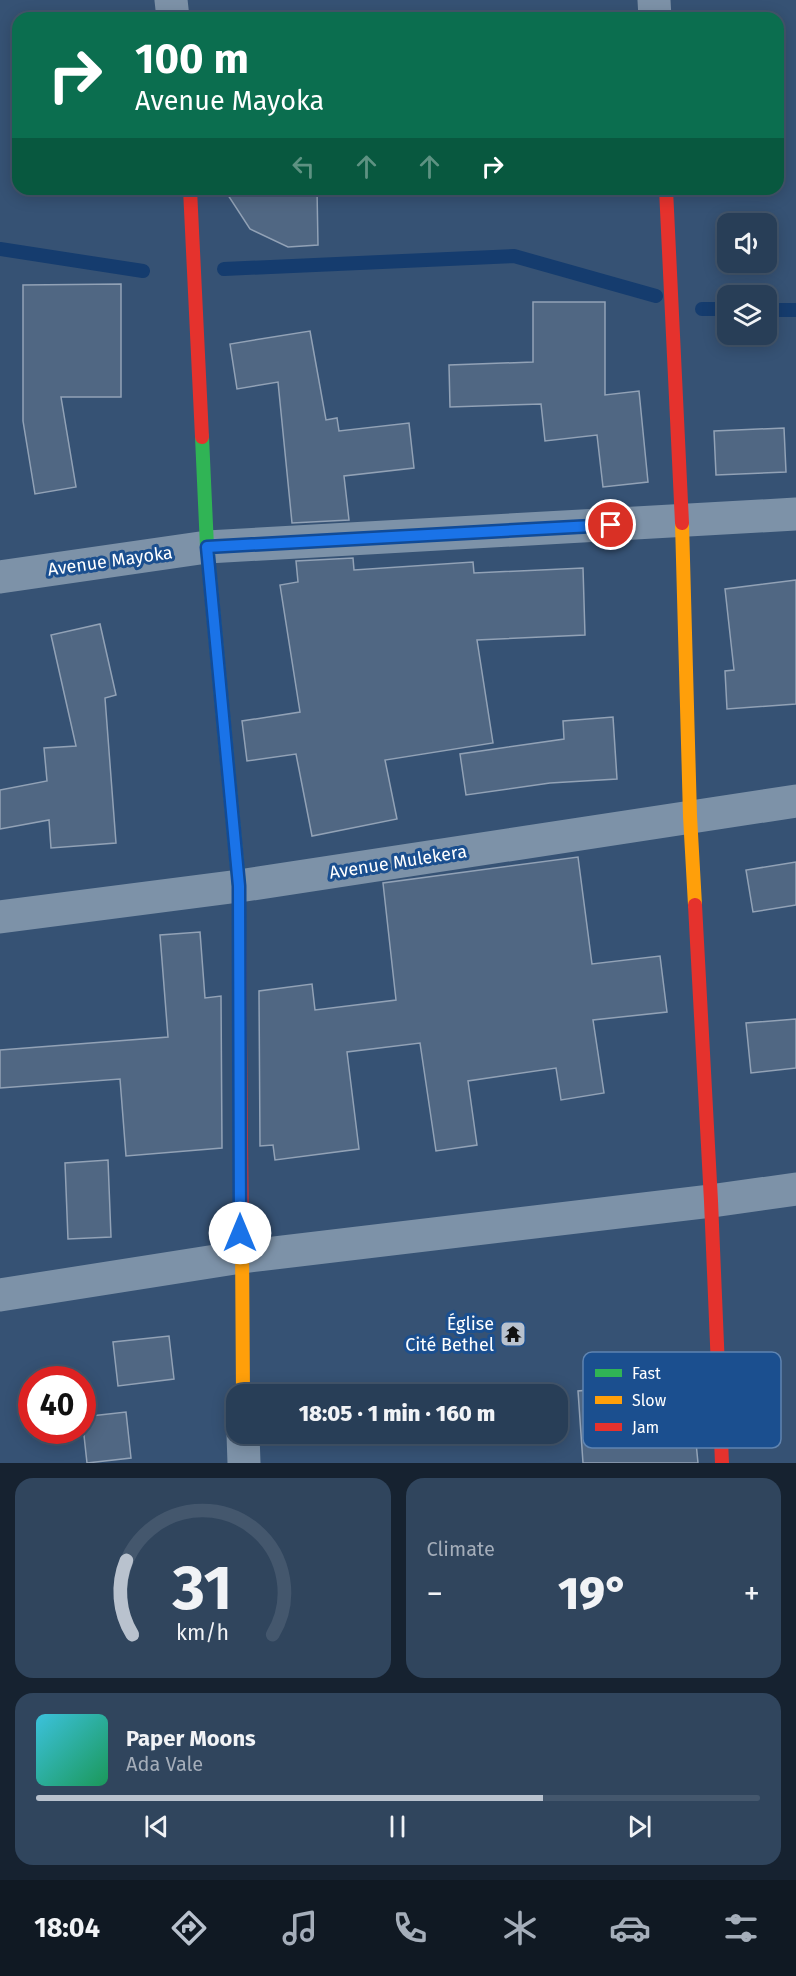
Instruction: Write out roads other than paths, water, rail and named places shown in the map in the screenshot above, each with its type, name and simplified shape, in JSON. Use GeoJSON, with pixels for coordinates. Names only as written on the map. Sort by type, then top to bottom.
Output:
{"type":"FeatureCollection","features":[{"type":"Feature","properties":{"kind":"street"},"geometry":{"type":"LineString","coordinates":[[190,195],[207,547],[239,886],[243,1384]]}},
{"type":"Feature","properties":{"kind":"street"},"geometry":{"type":"LineString","coordinates":[[666,195],[682,520],[690,816],[717,1352]]}},
{"type":"Feature","properties":{"kind":"street","name":"Avenue Mayoka"},"geometry":{"type":"LineString","coordinates":[[0,577],[207,547],[796,514]]}},
{"type":"Feature","properties":{"kind":"street","name":"Avenue Mulekera"},"geometry":{"type":"LineString","coordinates":[[0,917],[239,886],[796,801]]}},
{"type":"Feature","properties":{"kind":"street"},"geometry":{"type":"LineString","coordinates":[[0,1295],[241,1257],[796,1189]]}},
{"type":"Feature","properties":{"kind":"street"},"geometry":{"type":"LineString","coordinates":[[243,1444],[244,1463]]}},
{"type":"Feature","properties":{"kind":"street"},"geometry":{"type":"LineString","coordinates":[[721,1448],[722,1463]]}},
{"type":"Feature","properties":{"kind":"waterway"},"geometry":{"type":"LineString","coordinates":[[0,249],[143,271]]}},
{"type":"Feature","properties":{"kind":"waterway"},"geometry":{"type":"LineString","coordinates":[[224,269],[514,256],[656,296]]}},
{"type":"Feature","properties":{"kind":"waterway"},"geometry":{"type":"LineString","coordinates":[[702,309],[717,309]]}},
{"type":"Feature","properties":{"kind":"waterway"},"geometry":{"type":"LineString","coordinates":[[777,310],[796,310]]}},
{"type":"Feature","properties":{"kind":"place","name":"Église Cité Bethel"},"geometry":{"type":"Point","coordinates":[513,1334]}}]}
